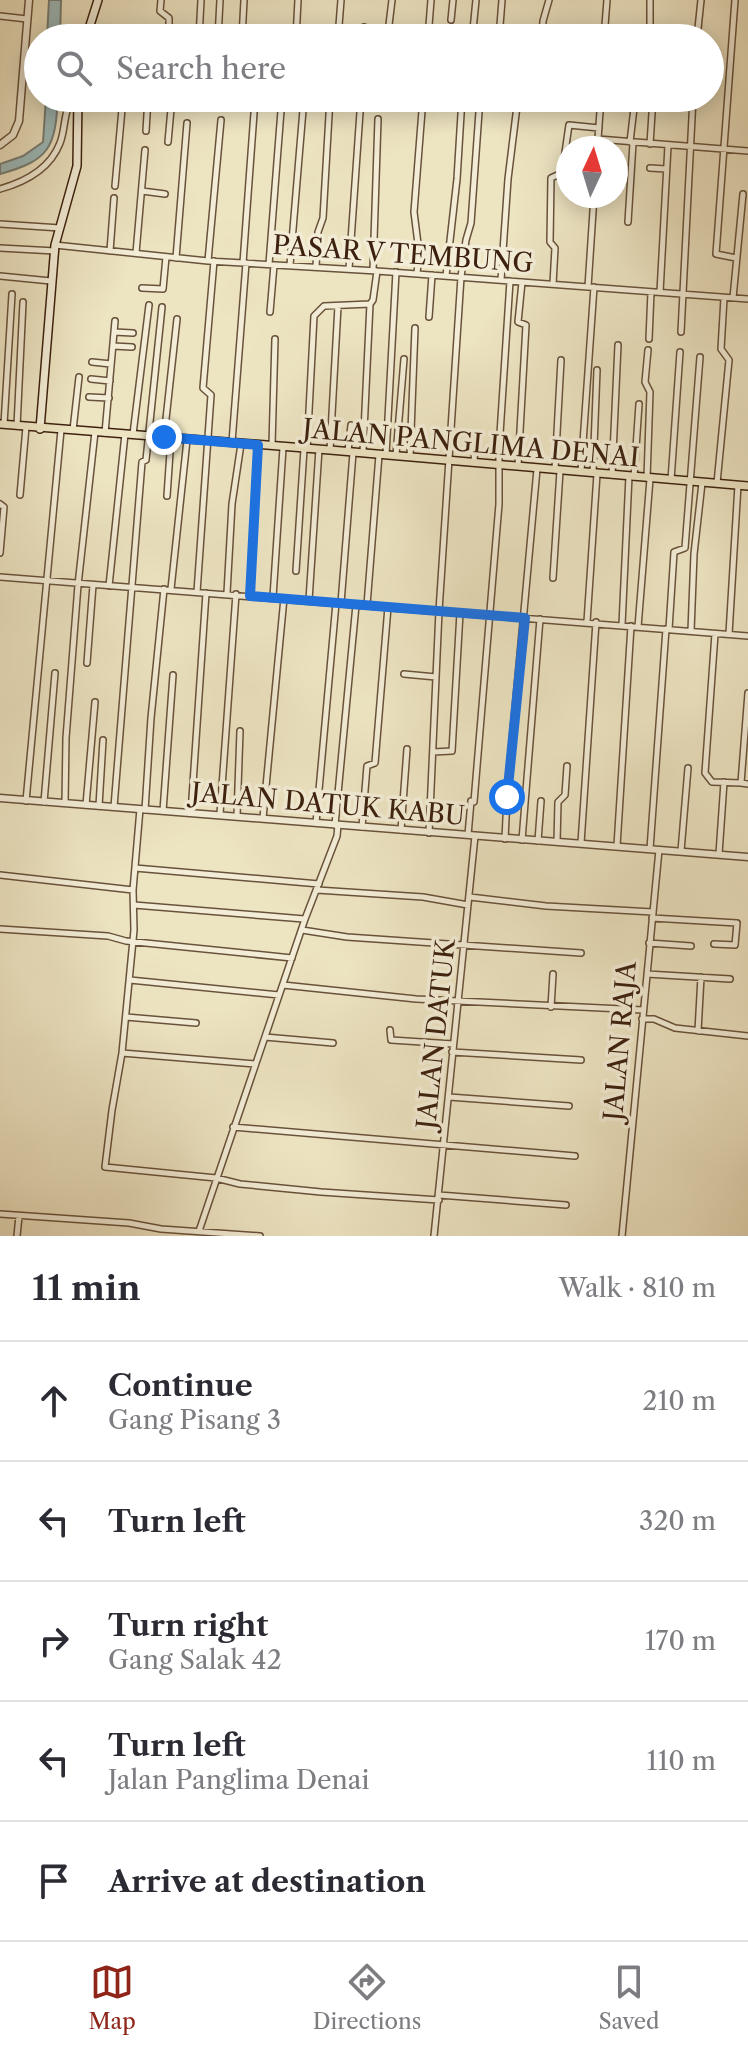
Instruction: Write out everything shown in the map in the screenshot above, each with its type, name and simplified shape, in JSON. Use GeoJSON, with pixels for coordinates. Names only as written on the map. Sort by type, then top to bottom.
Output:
{"type":"FeatureCollection","features":[{"type":"Feature","properties":{"kind":"main road"},"geometry":{"type":"LineString","coordinates":[[90,24],[98,0]]}},
{"type":"Feature","properties":{"kind":"main road"},"geometry":{"type":"LineString","coordinates":[[40,429],[51,281],[55,248],[77,166],[78,112]]}},
{"type":"Feature","properties":{"kind":"main road","name":"JALAN PANGLIMA DENAI"},"geometry":{"type":"LineString","coordinates":[[2,425],[748,486]]}},
{"type":"Feature","properties":{"kind":"street"},"geometry":{"type":"LineString","coordinates":[[27,24],[29,0]]}},
{"type":"Feature","properties":{"kind":"street"},"geometry":{"type":"LineString","coordinates":[[161,0],[160,11],[169,18],[169,24]]}},
{"type":"Feature","properties":{"kind":"street"},"geometry":{"type":"LineString","coordinates":[[200,24],[201,0]]}},
{"type":"Feature","properties":{"kind":"street"},"geometry":{"type":"LineString","coordinates":[[219,24],[220,0]]}},
{"type":"Feature","properties":{"kind":"street"},"geometry":{"type":"LineString","coordinates":[[243,24],[244,0]]}},
{"type":"Feature","properties":{"kind":"street"},"geometry":{"type":"LineString","coordinates":[[297,24],[298,0]]}},
{"type":"Feature","properties":{"kind":"street"},"geometry":{"type":"LineString","coordinates":[[339,24],[341,0]]}},
{"type":"Feature","properties":{"kind":"street"},"geometry":{"type":"LineString","coordinates":[[389,24],[392,0]]}},
{"type":"Feature","properties":{"kind":"street"},"geometry":{"type":"LineString","coordinates":[[429,24],[431,0]]}},
{"type":"Feature","properties":{"kind":"street"},"geometry":{"type":"LineString","coordinates":[[451,20],[453,0]]}},
{"type":"Feature","properties":{"kind":"street"},"geometry":{"type":"LineString","coordinates":[[474,24],[476,0]]}},
{"type":"Feature","properties":{"kind":"street"},"geometry":{"type":"LineString","coordinates":[[500,24],[502,0]]}},
{"type":"Feature","properties":{"kind":"street"},"geometry":{"type":"LineString","coordinates":[[543,24],[549,0]]}},
{"type":"Feature","properties":{"kind":"street"},"geometry":{"type":"LineString","coordinates":[[605,24],[607,0]]}},
{"type":"Feature","properties":{"kind":"street"},"geometry":{"type":"LineString","coordinates":[[650,0],[650,24]]}},
{"type":"Feature","properties":{"kind":"street"},"geometry":{"type":"LineString","coordinates":[[698,24],[701,0]]}},
{"type":"Feature","properties":{"kind":"street"},"geometry":{"type":"LineString","coordinates":[[735,0],[716,254],[736,258]]}},
{"type":"Feature","properties":{"kind":"street"},"geometry":{"type":"LineString","coordinates":[[0,16],[27,19]]}},
{"type":"Feature","properties":{"kind":"street"},"geometry":{"type":"LineString","coordinates":[[0,145],[13,135],[19,121],[24,57]]}},
{"type":"Feature","properties":{"kind":"street"},"geometry":{"type":"LineString","coordinates":[[0,189],[38,173],[52,158],[59,145],[67,112]]}},
{"type":"Feature","properties":{"kind":"street"},"geometry":{"type":"LineString","coordinates":[[115,186],[122,112]]}},
{"type":"Feature","properties":{"kind":"street"},"geometry":{"type":"LineString","coordinates":[[146,131],[147,112]]}},
{"type":"Feature","properties":{"kind":"street"},"geometry":{"type":"LineString","coordinates":[[168,142],[171,112]]}},
{"type":"Feature","properties":{"kind":"street"},"geometry":{"type":"LineString","coordinates":[[270,312],[281,112]]}},
{"type":"Feature","properties":{"kind":"street"},"geometry":{"type":"LineString","coordinates":[[290,265],[303,112]]}},
{"type":"Feature","properties":{"kind":"street"},"geometry":{"type":"LineString","coordinates":[[316,267],[318,232],[323,218],[329,112]]}},
{"type":"Feature","properties":{"kind":"street"},"geometry":{"type":"LineString","coordinates":[[349,269],[360,112]]}},
{"type":"Feature","properties":{"kind":"street"},"geometry":{"type":"LineString","coordinates":[[417,274],[419,252],[414,212],[422,112]]}},
{"type":"Feature","properties":{"kind":"street"},"geometry":{"type":"LineString","coordinates":[[446,276],[461,112]]}},
{"type":"Feature","properties":{"kind":"street"},"geometry":{"type":"LineString","coordinates":[[429,833],[439,611],[461,277],[471,223],[479,112]]}},
{"type":"Feature","properties":{"kind":"street"},"geometry":{"type":"LineString","coordinates":[[501,280],[516,112]]}},
{"type":"Feature","properties":{"kind":"street"},"geometry":{"type":"LineString","coordinates":[[598,136],[600,112]]}},
{"type":"Feature","properties":{"kind":"street"},"geometry":{"type":"LineString","coordinates":[[628,222],[634,112]]}},
{"type":"Feature","properties":{"kind":"street"},"geometry":{"type":"LineString","coordinates":[[650,144],[652,112]]}},
{"type":"Feature","properties":{"kind":"street"},"geometry":{"type":"LineString","coordinates":[[681,332],[692,112]]}},
{"type":"Feature","properties":{"kind":"street"},"geometry":{"type":"LineString","coordinates":[[227,593],[254,113]]}},
{"type":"Feature","properties":{"kind":"street"},"geometry":{"type":"LineString","coordinates":[[363,453],[370,304],[375,291],[378,119]]}},
{"type":"Feature","properties":{"kind":"street"},"geometry":{"type":"LineString","coordinates":[[197,592],[211,395],[203,388],[221,120]]}},
{"type":"Feature","properties":{"kind":"street"},"geometry":{"type":"LineString","coordinates":[[176,258],[187,123]]}},
{"type":"Feature","properties":{"kind":"street"},"geometry":{"type":"LineString","coordinates":[[553,284],[555,248],[550,242],[551,178],[562,173],[569,125],[599,128]]}},
{"type":"Feature","properties":{"kind":"street"},"geometry":{"type":"LineString","coordinates":[[628,142],[748,151]]}},
{"type":"Feature","properties":{"kind":"street"},"geometry":{"type":"LineString","coordinates":[[660,293],[668,146]]}},
{"type":"Feature","properties":{"kind":"street"},"geometry":{"type":"LineString","coordinates":[[136,253],[145,150]]}},
{"type":"Feature","properties":{"kind":"street"},"geometry":{"type":"LineString","coordinates":[[650,168],[666,169]]}},
{"type":"Feature","properties":{"kind":"street"},"geometry":{"type":"LineString","coordinates":[[142,191],[165,194]]}},
{"type":"Feature","properties":{"kind":"street"},"geometry":{"type":"LineString","coordinates":[[733,298],[743,194]]}},
{"type":"Feature","properties":{"kind":"street"},"geometry":{"type":"LineString","coordinates":[[110,251],[114,198]]}},
{"type":"Feature","properties":{"kind":"street"},"geometry":{"type":"LineString","coordinates":[[581,472],[594,208]]}},
{"type":"Feature","properties":{"kind":"street"},"geometry":{"type":"LineString","coordinates":[[0,224],[60,228]]}},
{"type":"Feature","properties":{"kind":"street","name":"PASAR V TEMBUNG"},"geometry":{"type":"LineString","coordinates":[[0,248],[110,251],[748,299]]}},
{"type":"Feature","properties":{"kind":"street"},"geometry":{"type":"LineString","coordinates":[[142,288],[163,289],[166,257]]}},
{"type":"Feature","properties":{"kind":"street"},"geometry":{"type":"LineString","coordinates":[[367,605],[396,272]]}},
{"type":"Feature","properties":{"kind":"street"},"geometry":{"type":"LineString","coordinates":[[429,317],[432,275]]}},
{"type":"Feature","properties":{"kind":"street"},"geometry":{"type":"LineString","coordinates":[[0,276],[51,281]]}},
{"type":"Feature","properties":{"kind":"street","name":"JALAN DATUK"},"geometry":{"type":"LineString","coordinates":[[434,1236],[469,901],[471,801],[474,802],[482,733],[510,281]]}},
{"type":"Feature","properties":{"kind":"street"},"geometry":{"type":"LineString","coordinates":[[518,467],[526,325],[518,322],[522,282]]}},
{"type":"Feature","properties":{"kind":"street"},"geometry":{"type":"LineString","coordinates":[[649,339],[651,292]]}},
{"type":"Feature","properties":{"kind":"street"},"geometry":{"type":"LineString","coordinates":[[2,425],[12,294]]}},
{"type":"Feature","properties":{"kind":"street"},"geometry":{"type":"LineString","coordinates":[[717,484],[729,360],[721,349],[724,298]]}},
{"type":"Feature","properties":{"kind":"street"},"geometry":{"type":"LineString","coordinates":[[20,495],[23,302]]}},
{"type":"Feature","properties":{"kind":"street"},"geometry":{"type":"LineString","coordinates":[[296,571],[314,316],[324,306],[370,304]]}},
{"type":"Feature","properties":{"kind":"street"},"geometry":{"type":"LineString","coordinates":[[109,586],[149,305]]}},
{"type":"Feature","properties":{"kind":"street"},"geometry":{"type":"LineString","coordinates":[[330,450],[338,306]]}},
{"type":"Feature","properties":{"kind":"street"},"geometry":{"type":"LineString","coordinates":[[114,807],[131,587],[162,307]]}},
{"type":"Feature","properties":{"kind":"street"},"geometry":{"type":"LineString","coordinates":[[167,496],[177,319]]}},
{"type":"Feature","properties":{"kind":"street"},"geometry":{"type":"LineString","coordinates":[[105,433],[115,321]]}},
{"type":"Feature","properties":{"kind":"street"},"geometry":{"type":"LineString","coordinates":[[410,458],[415,328]]}},
{"type":"Feature","properties":{"kind":"street"},"geometry":{"type":"LineString","coordinates":[[114,332],[133,333]]}},
{"type":"Feature","properties":{"kind":"street"},"geometry":{"type":"LineString","coordinates":[[271,446],[275,339]]}},
{"type":"Feature","properties":{"kind":"street"},"geometry":{"type":"LineString","coordinates":[[612,475],[618,345]]}},
{"type":"Feature","properties":{"kind":"street"},"geometry":{"type":"LineString","coordinates":[[113,346],[132,347]]}},
{"type":"Feature","properties":{"kind":"street"},"geometry":{"type":"LineString","coordinates":[[617,846],[649,478],[650,392],[645,382],[648,350]]}},
{"type":"Feature","properties":{"kind":"street"},"geometry":{"type":"LineString","coordinates":[[671,480],[680,352]]}},
{"type":"Feature","properties":{"kind":"street"},"geometry":{"type":"LineString","coordinates":[[650,849],[675,550],[685,548],[700,357]]}},
{"type":"Feature","properties":{"kind":"street"},"geometry":{"type":"LineString","coordinates":[[396,456],[404,359]]}},
{"type":"Feature","properties":{"kind":"street"},"geometry":{"type":"LineString","coordinates":[[553,578],[561,360]]}},
{"type":"Feature","properties":{"kind":"street"},"geometry":{"type":"LineString","coordinates":[[92,362],[111,364]]}},
{"type":"Feature","properties":{"kind":"street"},"geometry":{"type":"LineString","coordinates":[[587,622],[597,370]]}},
{"type":"Feature","properties":{"kind":"street"},"geometry":{"type":"LineString","coordinates":[[73,431],[79,377]]}},
{"type":"Feature","properties":{"kind":"street"},"geometry":{"type":"LineString","coordinates":[[91,379],[110,381]]}},
{"type":"Feature","properties":{"kind":"street"},"geometry":{"type":"LineString","coordinates":[[89,397],[109,398]]}},
{"type":"Feature","properties":{"kind":"street"},"geometry":{"type":"LineString","coordinates":[[622,625],[639,404]]}},
{"type":"Feature","properties":{"kind":"street"},"geometry":{"type":"LineString","coordinates":[[316,823],[338,603],[351,425]]}},
{"type":"Feature","properties":{"kind":"street"},"geometry":{"type":"LineString","coordinates":[[26,801],[61,430]]}},
{"type":"Feature","properties":{"kind":"street"},"geometry":{"type":"LineString","coordinates":[[65,803],[66,738],[78,585],[95,432]]}},
{"type":"Feature","properties":{"kind":"street"},"geometry":{"type":"LineString","coordinates":[[187,440],[140,813],[130,980],[105,1167],[321,1192],[566,1205]]}},
{"type":"Feature","properties":{"kind":"street"},"geometry":{"type":"LineString","coordinates":[[474,463],[475,441]]}},
{"type":"Feature","properties":{"kind":"street"},"geometry":{"type":"LineString","coordinates":[[250,596],[258,445]]}},
{"type":"Feature","properties":{"kind":"street"},"geometry":{"type":"LineString","coordinates":[[273,597],[283,448]]}},
{"type":"Feature","properties":{"kind":"street"},"geometry":{"type":"LineString","coordinates":[[309,600],[319,449]]}},
{"type":"Feature","properties":{"kind":"street"},"geometry":{"type":"LineString","coordinates":[[505,839],[537,469]]}},
{"type":"Feature","properties":{"kind":"street"},"geometry":{"type":"LineString","coordinates":[[691,631],[694,554],[702,483]]}},
{"type":"Feature","properties":{"kind":"street"},"geometry":{"type":"LineString","coordinates":[[729,634],[738,485]]}},
{"type":"Feature","properties":{"kind":"street"},"geometry":{"type":"LineString","coordinates":[[0,504],[4,507],[0,553]]}},
{"type":"Feature","properties":{"kind":"street"},"geometry":{"type":"LineString","coordinates":[[0,577],[748,636]]}},
{"type":"Feature","properties":{"kind":"street"},"geometry":{"type":"LineString","coordinates":[[87,663],[93,585]]}},
{"type":"Feature","properties":{"kind":"street"},"geometry":{"type":"LineString","coordinates":[[191,813],[206,593]]}},
{"type":"Feature","properties":{"kind":"street"},"geometry":{"type":"LineString","coordinates":[[220,814],[236,594]]}},
{"type":"Feature","properties":{"kind":"street"},"geometry":{"type":"LineString","coordinates":[[263,818],[284,598]]}},
{"type":"Feature","properties":{"kind":"street"},"geometry":{"type":"LineString","coordinates":[[199,1231],[337,828],[356,605]]}},
{"type":"Feature","properties":{"kind":"street"},"geometry":{"type":"LineString","coordinates":[[362,827],[367,766],[376,761],[388,607]]}},
{"type":"Feature","properties":{"kind":"street"},"geometry":{"type":"LineString","coordinates":[[433,752],[452,751],[460,613]]}},
{"type":"Feature","properties":{"kind":"street"},"geometry":{"type":"LineString","coordinates":[[522,840],[540,619]]}},
{"type":"Feature","properties":{"kind":"street"},"geometry":{"type":"LineString","coordinates":[[581,843],[596,622]]}},
{"type":"Feature","properties":{"kind":"street"},"geometry":{"type":"LineString","coordinates":[[715,634],[705,773],[712,782],[744,784],[748,693]]}},
{"type":"Feature","properties":{"kind":"street"},"geometry":{"type":"LineString","coordinates":[[44,802],[55,673]]}},
{"type":"Feature","properties":{"kind":"street"},"geometry":{"type":"LineString","coordinates":[[404,674],[436,677]]}},
{"type":"Feature","properties":{"kind":"street"},"geometry":{"type":"LineString","coordinates":[[163,811],[173,675]]}},
{"type":"Feature","properties":{"kind":"street"},"geometry":{"type":"LineString","coordinates":[[86,805],[95,702]]}},
{"type":"Feature","properties":{"kind":"street"},"geometry":{"type":"LineString","coordinates":[[237,816],[240,731]]}},
{"type":"Feature","properties":{"kind":"street"},"geometry":{"type":"LineString","coordinates":[[99,806],[103,740]]}},
{"type":"Feature","properties":{"kind":"street"},"geometry":{"type":"LineString","coordinates":[[401,830],[407,749]]}},
{"type":"Feature","properties":{"kind":"street"},"geometry":{"type":"LineString","coordinates":[[557,842],[558,802],[565,795],[567,766]]}},
{"type":"Feature","properties":{"kind":"street"},"geometry":{"type":"LineString","coordinates":[[681,851],[688,768]]}},
{"type":"Feature","properties":{"kind":"street"},"geometry":{"type":"LineString","coordinates":[[719,854],[724,782]]}},
{"type":"Feature","properties":{"kind":"street","name":"JALAN DATUK KABU"},"geometry":{"type":"LineString","coordinates":[[0,798],[114,807],[140,813],[220,814],[316,823],[337,828],[362,827],[748,857]]}},
{"type":"Feature","properties":{"kind":"street"},"geometry":{"type":"LineString","coordinates":[[538,841],[541,801]]}},
{"type":"Feature","properties":{"kind":"street","name":"JALAN RAJA"},"geometry":{"type":"LineString","coordinates":[[622,1236],[659,850]]}},
{"type":"Feature","properties":{"kind":"street"},"geometry":{"type":"LineString","coordinates":[[135,868],[423,897],[737,923],[735,945],[714,944]]}},
{"type":"Feature","properties":{"kind":"street"},"geometry":{"type":"LineString","coordinates":[[0,875],[133,890]]}},
{"type":"Feature","properties":{"kind":"street"},"geometry":{"type":"LineString","coordinates":[[134,905],[305,919]]}},
{"type":"Feature","properties":{"kind":"street"},"geometry":{"type":"LineString","coordinates":[[0,929],[108,936],[292,958]]}},
{"type":"Feature","properties":{"kind":"street"},"geometry":{"type":"LineString","coordinates":[[302,930],[347,937],[581,953]]}},
{"type":"Feature","properties":{"kind":"street"},"geometry":{"type":"LineString","coordinates":[[649,943],[691,946]]}},
{"type":"Feature","properties":{"kind":"street"},"geometry":{"type":"LineString","coordinates":[[551,1007],[553,974]]}},
{"type":"Feature","properties":{"kind":"street"},"geometry":{"type":"LineString","coordinates":[[647,974],[730,979]]}},
{"type":"Feature","properties":{"kind":"street"},"geometry":{"type":"LineString","coordinates":[[698,1031],[701,977]]}},
{"type":"Feature","properties":{"kind":"street"},"geometry":{"type":"LineString","coordinates":[[130,980],[279,995]]}},
{"type":"Feature","properties":{"kind":"street"},"geometry":{"type":"LineString","coordinates":[[283,985],[416,999],[643,1010]]}},
{"type":"Feature","properties":{"kind":"street"},"geometry":{"type":"LineString","coordinates":[[126,1017],[196,1023]]}},
{"type":"Feature","properties":{"kind":"street"},"geometry":{"type":"LineString","coordinates":[[642,1019],[654,1019],[675,1028],[748,1036]]}},
{"type":"Feature","properties":{"kind":"street"},"geometry":{"type":"LineString","coordinates":[[390,1030],[391,1040],[453,1044]]}},
{"type":"Feature","properties":{"kind":"street"},"geometry":{"type":"LineString","coordinates":[[265,1037],[333,1043]]}},
{"type":"Feature","properties":{"kind":"street"},"geometry":{"type":"LineString","coordinates":[[452,1052],[581,1060]]}},
{"type":"Feature","properties":{"kind":"street"},"geometry":{"type":"LineString","coordinates":[[122,1053],[255,1064]]}},
{"type":"Feature","properties":{"kind":"street"},"geometry":{"type":"LineString","coordinates":[[449,1097],[569,1106]]}},
{"type":"Feature","properties":{"kind":"street"},"geometry":{"type":"LineString","coordinates":[[233,1127],[575,1156]]}},
{"type":"Feature","properties":{"kind":"street"},"geometry":{"type":"LineString","coordinates":[[0,1214],[260,1236]]}},
{"type":"Feature","properties":{"kind":"street"},"geometry":{"type":"LineString","coordinates":[[17,1236],[19,1216]]}},
{"type":"Feature","properties":{"kind":"water"},"geometry":{"type":"Polygon","coordinates":[[[49,0],[61,0],[60,24],[48,24],[49,0]]]}},
{"type":"Feature","properties":{"kind":"water"},"geometry":{"type":"Polygon","coordinates":[[[45,112],[57,112],[55,129],[47,150],[30,163],[0,174],[0,164],[23,156],[43,142],[45,112]]]}},
{"type":"Feature","properties":{"kind":"route"},"geometry":{"type":"LineString","coordinates":[[164,437],[258,445],[250,596],[525,618],[507,797]]}}]}
